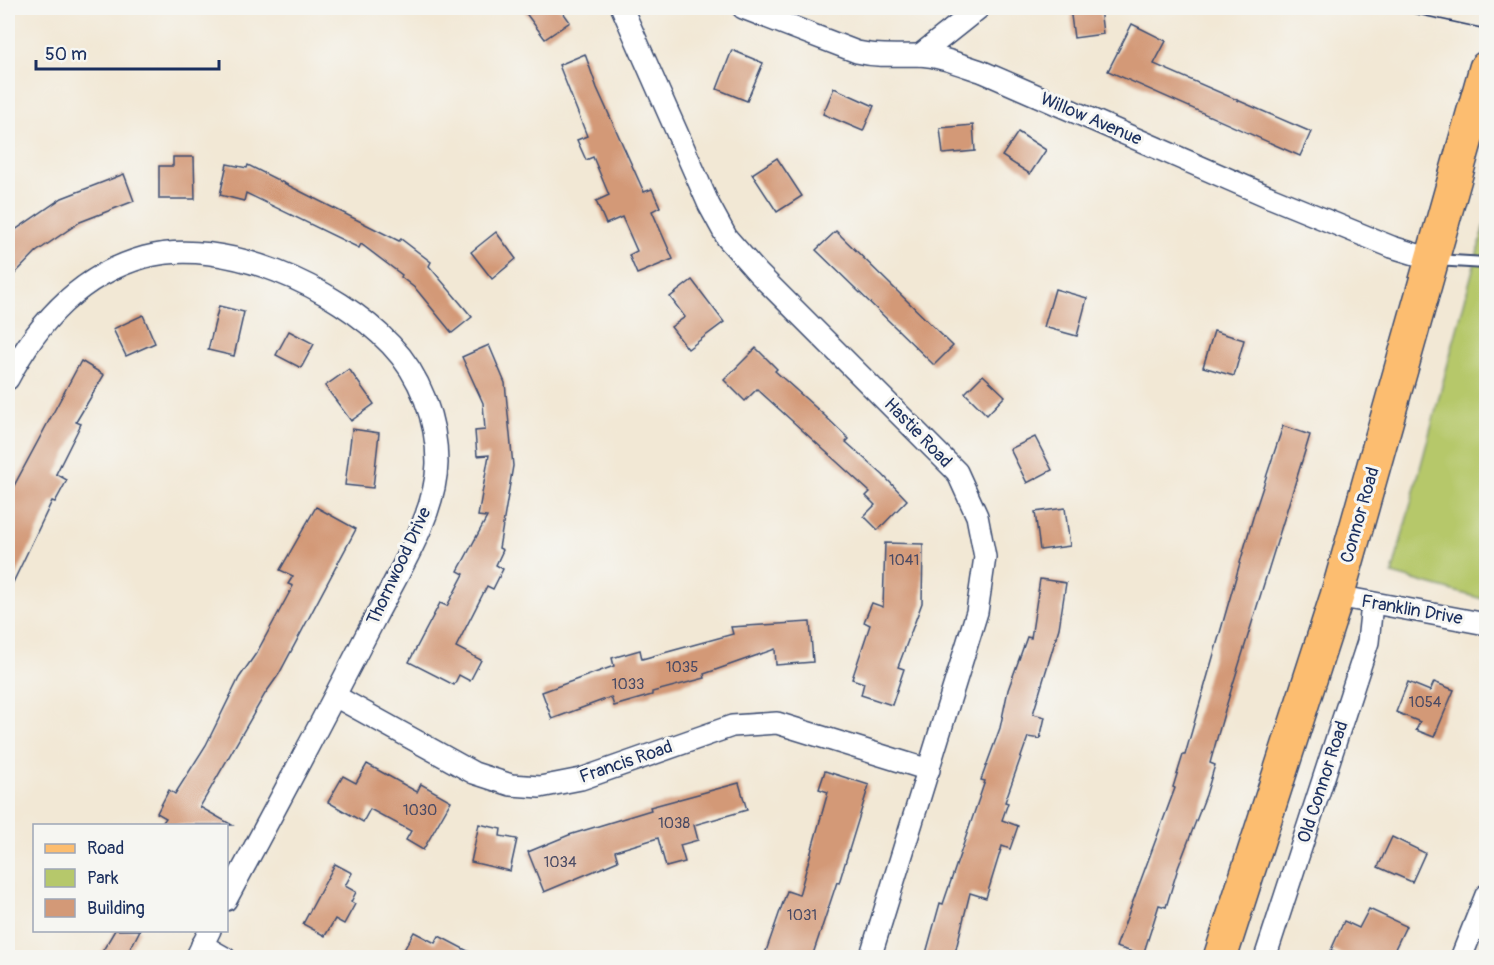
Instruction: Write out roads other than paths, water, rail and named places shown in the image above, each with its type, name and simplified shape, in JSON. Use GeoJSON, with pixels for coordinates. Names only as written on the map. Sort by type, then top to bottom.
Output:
{"type":"FeatureCollection","features":[{"type":"Feature","properties":{"kind":"main road","name":"Connor Road"},"geometry":{"type":"LineString","coordinates":[[1220,957],[1337,596],[1486,68]]}},
{"type":"Feature","properties":{"kind":"street","name":"Hastie Road"},"geometry":{"type":"LineString","coordinates":[[622,8],[709,205],[727,238],[758,273],[957,472],[977,516],[984,557],[977,612],[870,957]]}},
{"type":"Feature","properties":{"kind":"street","name":"Willow Avenue"},"geometry":{"type":"LineString","coordinates":[[743,8],[857,52],[876,57],[920,55],[947,60],[983,72],[1272,198],[1392,247],[1431,260]]}},
{"type":"Feature","properties":{"kind":"street"},"geometry":{"type":"LineString","coordinates":[[920,55],[980,8]]}},
{"type":"Feature","properties":{"kind":"street","name":"Thornwood Drive"},"geometry":{"type":"LineString","coordinates":[[8,379],[21,353],[56,308],[101,274],[145,257],[184,252],[219,254],[259,265],[313,289],[358,316],[391,345],[416,380],[433,421],[437,464],[429,506],[335,696],[228,896]]}},
{"type":"Feature","properties":{"kind":"street","name":"Franklin Drive"},"geometry":{"type":"LineString","coordinates":[[1337,596],[1486,624]]}},
{"type":"Feature","properties":{"kind":"street","name":"Old Connor Road"},"geometry":{"type":"LineString","coordinates":[[1266,957],[1368,642],[1372,604]]}},
{"type":"Feature","properties":{"kind":"street","name":"Francis Road"},"geometry":{"type":"LineString","coordinates":[[335,696],[474,773],[511,785],[540,787],[581,778],[732,726],[777,723],[929,770]]}},
{"type":"Feature","properties":{"kind":"street"},"geometry":{"type":"LineString","coordinates":[[1461,957],[1486,895]]}},
{"type":"Feature","properties":{"kind":"street"},"geometry":{"type":"LineString","coordinates":[[203,944],[225,957]]}},
{"type":"Feature","properties":{"kind":"lane"},"geometry":{"type":"LineString","coordinates":[[1431,260],[1486,263]]}},
{"type":"Feature","properties":{"kind":"tram line"},"geometry":{"type":"LineString","coordinates":[[1389,8],[1486,29]]}},
{"type":"Feature","properties":{"kind":"tram line"},"geometry":{"type":"LineString","coordinates":[[1467,8],[1486,12]]}}]}
